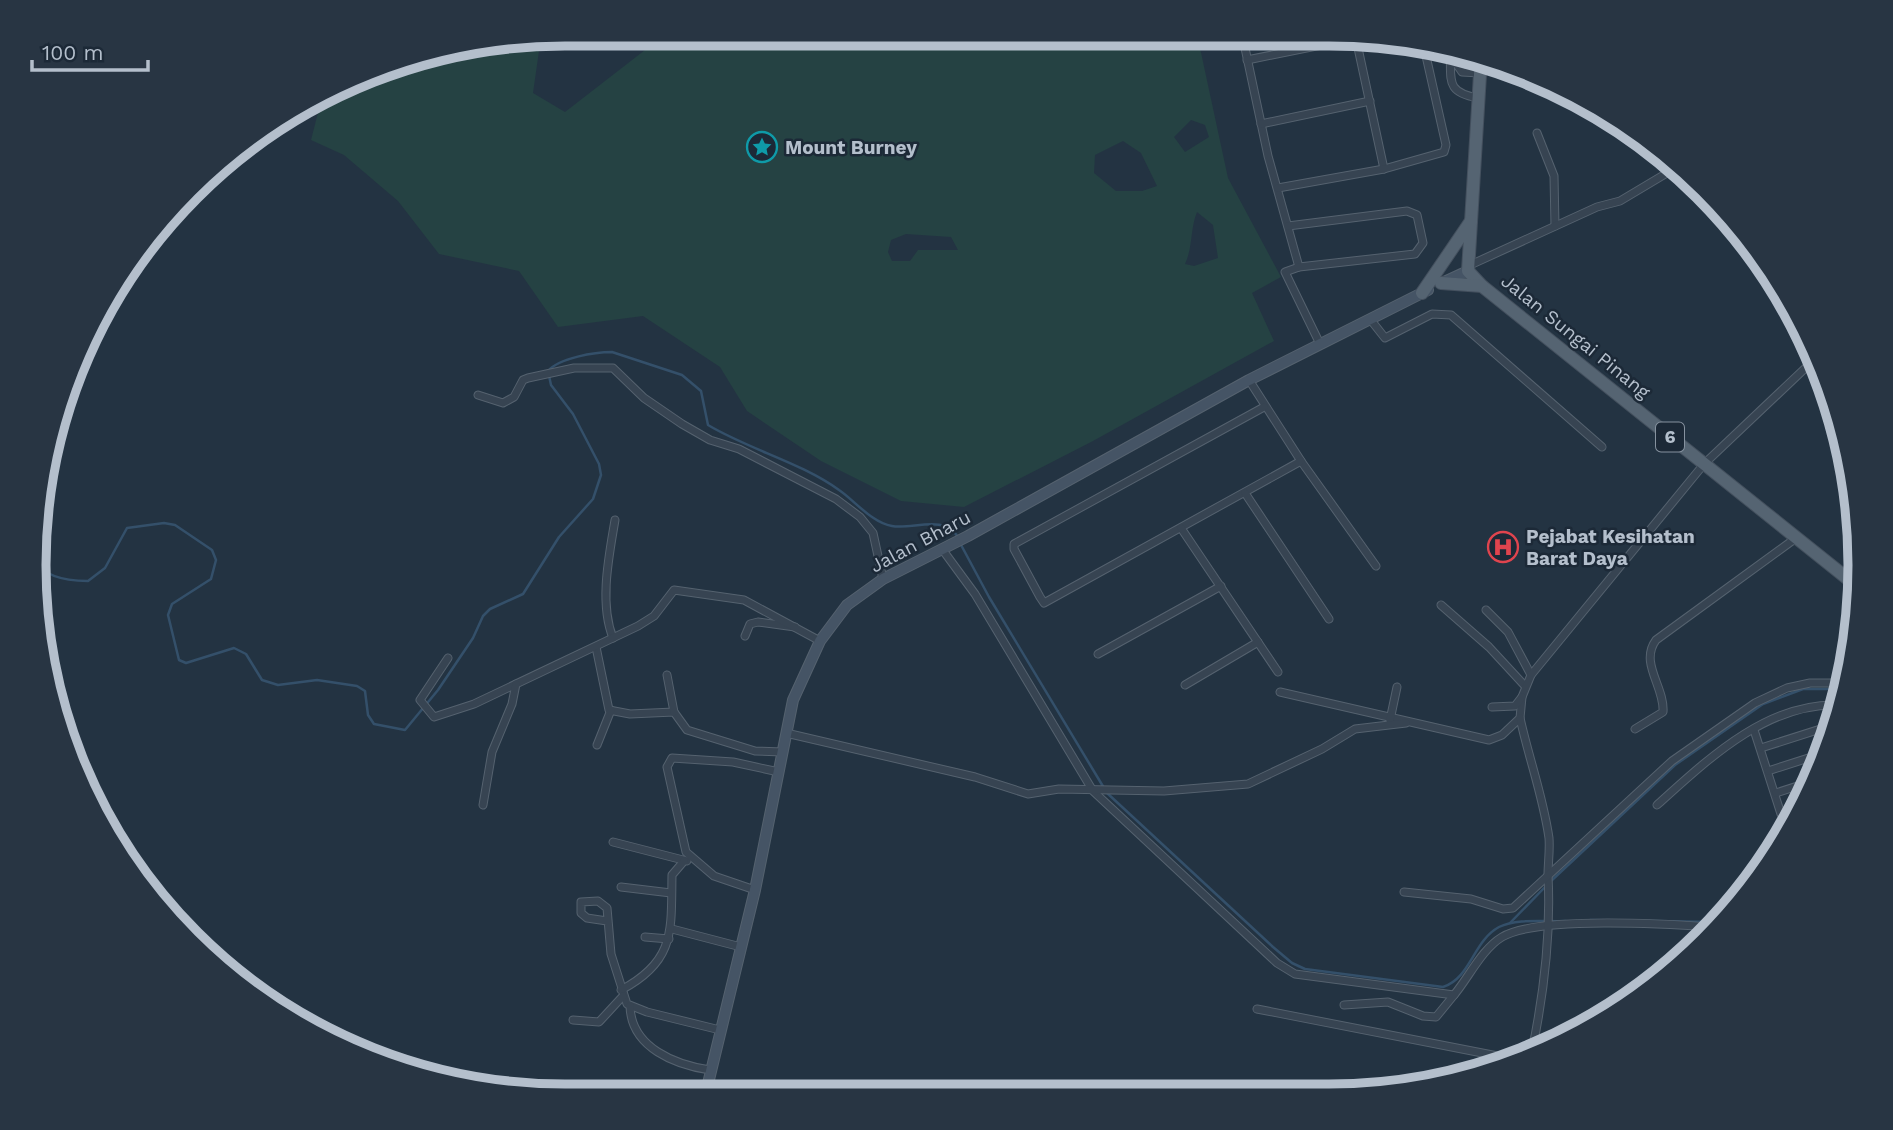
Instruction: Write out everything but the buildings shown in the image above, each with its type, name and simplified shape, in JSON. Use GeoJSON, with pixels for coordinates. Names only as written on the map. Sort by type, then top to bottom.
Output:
{"type":"FeatureCollection","features":[{"type":"Feature","properties":{"kind":"main road"},"geometry":{"type":"LineString","coordinates":[[1468,268],[1480,68]]}},
{"type":"Feature","properties":{"kind":"main road"},"geometry":{"type":"LineString","coordinates":[[1422,293],[1472,220]]}},
{"type":"Feature","properties":{"kind":"main road","name":"Jalan Bharu"},"geometry":{"type":"LineString","coordinates":[[707,1084],[755,890],[796,691],[820,641],[847,605],[883,579],[968,536],[1249,380],[1468,268]]}},
{"type":"Feature","properties":{"kind":"main road","name":"Jalan Sungai Pinang"},"geometry":{"type":"LineString","coordinates":[[1468,268],[1482,286],[1847,578]]}},
{"type":"Feature","properties":{"kind":"main road"},"geometry":{"type":"LineString","coordinates":[[1441,283],[1482,286]]}},
{"type":"Feature","properties":{"kind":"street"},"geometry":{"type":"LineString","coordinates":[[1244,46],[1261,124],[1299,267]]}},
{"type":"Feature","properties":{"kind":"street"},"geometry":{"type":"LineString","coordinates":[[1247,60],[1311,46]]}},
{"type":"Feature","properties":{"kind":"street"},"geometry":{"type":"LineString","coordinates":[[1358,47],[1384,169]]}},
{"type":"Feature","properties":{"kind":"street"},"geometry":{"type":"LineString","coordinates":[[1278,188],[1384,169],[1441,155],[1446,149],[1426,54]]}},
{"type":"Feature","properties":{"kind":"street"},"geometry":{"type":"LineString","coordinates":[[1450,60],[1449,73],[1455,88],[1460,93],[1478,98]]}},
{"type":"Feature","properties":{"kind":"street"},"geometry":{"type":"LineString","coordinates":[[1456,61],[1462,72],[1480,73]]}},
{"type":"Feature","properties":{"kind":"street"},"geometry":{"type":"LineString","coordinates":[[1261,124],[1370,101]]}},
{"type":"Feature","properties":{"kind":"street"},"geometry":{"type":"LineString","coordinates":[[1537,133],[1554,176],[1555,226]]}},
{"type":"Feature","properties":{"kind":"street"},"geometry":{"type":"LineString","coordinates":[[1468,268],[1555,226],[1620,201],[1669,172]]}},
{"type":"Feature","properties":{"kind":"street"},"geometry":{"type":"LineString","coordinates":[[1289,226],[1408,211],[1417,215],[1420,224],[1423,243],[1415,254],[1287,270],[1284,276],[1321,344]]}},
{"type":"Feature","properties":{"kind":"street"},"geometry":{"type":"LineString","coordinates":[[1370,319],[1385,338],[1432,314],[1451,315],[1602,447]]}},
{"type":"Feature","properties":{"kind":"street"},"geometry":{"type":"LineString","coordinates":[[1534,1042],[1544,986],[1549,923],[1549,842],[1542,800],[1528,757],[1520,718],[1525,686],[1531,675],[1704,464],[1808,366]]}},
{"type":"Feature","properties":{"kind":"street"},"geometry":{"type":"LineString","coordinates":[[478,395],[503,403],[514,397],[523,380],[582,367],[613,368],[644,398],[701,435],[717,444],[739,449],[836,499],[871,527],[883,579]]}},
{"type":"Feature","properties":{"kind":"street"},"geometry":{"type":"LineString","coordinates":[[1249,380],[1264,407],[1376,566]]}},
{"type":"Feature","properties":{"kind":"street"},"geometry":{"type":"LineString","coordinates":[[1264,407],[1020,540],[1014,549],[1044,603],[1301,461]]}},
{"type":"Feature","properties":{"kind":"street"},"geometry":{"type":"LineString","coordinates":[[1245,493],[1329,619]]}},
{"type":"Feature","properties":{"kind":"street"},"geometry":{"type":"LineString","coordinates":[[613,638],[607,618],[608,569],[615,520]]}},
{"type":"Feature","properties":{"kind":"street"},"geometry":{"type":"LineString","coordinates":[[1181,528],[1278,672]]}},
{"type":"Feature","properties":{"kind":"street"},"geometry":{"type":"LineString","coordinates":[[1635,729],[1663,712],[1662,697],[1649,653],[1656,640],[1797,538]]}},
{"type":"Feature","properties":{"kind":"street"},"geometry":{"type":"LineString","coordinates":[[948,546],[1097,791],[1287,970],[1305,976],[1454,995]]}},
{"type":"Feature","properties":{"kind":"street"},"geometry":{"type":"LineString","coordinates":[[1098,654],[1221,586]]}},
{"type":"Feature","properties":{"kind":"street"},"geometry":{"type":"LineString","coordinates":[[448,658],[420,698],[420,703],[438,717],[516,684],[650,619],[672,591],[678,589],[744,600],[820,641]]}},
{"type":"Feature","properties":{"kind":"street"},"geometry":{"type":"LineString","coordinates":[[1440,605],[1489,647],[1525,686]]}},
{"type":"Feature","properties":{"kind":"street"},"geometry":{"type":"LineString","coordinates":[[1486,610],[1508,632],[1531,675]]}},
{"type":"Feature","properties":{"kind":"street"},"geometry":{"type":"LineString","coordinates":[[745,636],[750,624],[758,622],[796,627]]}},
{"type":"Feature","properties":{"kind":"street"},"geometry":{"type":"LineString","coordinates":[[1185,685],[1258,642]]}},
{"type":"Feature","properties":{"kind":"street"},"geometry":{"type":"LineString","coordinates":[[596,647],[606,703],[611,710],[645,714],[674,712]]}},
{"type":"Feature","properties":{"kind":"street"},"geometry":{"type":"LineString","coordinates":[[667,675],[674,712],[687,730],[755,751],[783,752]]}},
{"type":"Feature","properties":{"kind":"street"},"geometry":{"type":"LineString","coordinates":[[483,805],[492,752],[512,704],[516,684]]}},
{"type":"Feature","properties":{"kind":"street"},"geometry":{"type":"LineString","coordinates":[[1404,892],[1472,899],[1509,910],[1549,880],[1672,761],[1755,703],[1799,686],[1834,684]]}},
{"type":"Feature","properties":{"kind":"street"},"geometry":{"type":"LineString","coordinates":[[1389,726],[1397,687]]}},
{"type":"Feature","properties":{"kind":"street"},"geometry":{"type":"LineString","coordinates":[[1280,692],[1489,740],[1502,735],[1520,718]]}},
{"type":"Feature","properties":{"kind":"street"},"geometry":{"type":"LineString","coordinates":[[1492,706],[1515,706],[1522,697]]}},
{"type":"Feature","properties":{"kind":"street"},"geometry":{"type":"LineString","coordinates":[[1657,805],[1693,772],[1783,712],[1816,704],[1828,705]]}},
{"type":"Feature","properties":{"kind":"street"},"geometry":{"type":"LineString","coordinates":[[597,745],[611,710]]}},
{"type":"Feature","properties":{"kind":"street"},"geometry":{"type":"LineString","coordinates":[[786,733],[975,777],[1021,793],[1059,789],[1111,791],[1248,784],[1292,765],[1355,729],[1406,723]]}},
{"type":"Feature","properties":{"kind":"street"},"geometry":{"type":"LineString","coordinates":[[1761,748],[1821,729]]}},
{"type":"Feature","properties":{"kind":"street"},"geometry":{"type":"LineString","coordinates":[[1754,730],[1783,815]]}},
{"type":"Feature","properties":{"kind":"street"},"geometry":{"type":"LineString","coordinates":[[1768,771],[1810,757]]}},
{"type":"Feature","properties":{"kind":"street"},"geometry":{"type":"LineString","coordinates":[[755,890],[720,880],[694,860],[684,848],[667,776],[670,759],[733,762],[779,772]]}},
{"type":"Feature","properties":{"kind":"street"},"geometry":{"type":"LineString","coordinates":[[1776,793],[1798,786]]}},
{"type":"Feature","properties":{"kind":"street"},"geometry":{"type":"LineString","coordinates":[[613,842],[684,861],[694,860]]}},
{"type":"Feature","properties":{"kind":"street"},"geometry":{"type":"LineString","coordinates":[[573,1020],[599,1022],[622,993],[649,973],[669,939],[672,929],[673,870],[684,861]]}},
{"type":"Feature","properties":{"kind":"street"},"geometry":{"type":"LineString","coordinates":[[621,887],[671,893]]}},
{"type":"Feature","properties":{"kind":"street"},"geometry":{"type":"LineString","coordinates":[[607,922],[611,954],[622,993],[644,1039],[661,1055],[682,1065],[710,1070]]}},
{"type":"Feature","properties":{"kind":"street"},"geometry":{"type":"LineString","coordinates":[[1344,1004],[1388,1002],[1423,1016],[1436,1017],[1501,937],[1549,923],[1700,927]]}},
{"type":"Feature","properties":{"kind":"street"},"geometry":{"type":"LineString","coordinates":[[672,929],[741,947]]}},
{"type":"Feature","properties":{"kind":"street"},"geometry":{"type":"LineString","coordinates":[[645,937],[669,939]]}},
{"type":"Feature","properties":{"kind":"street"},"geometry":{"type":"LineString","coordinates":[[630,1006],[720,1030]]}},
{"type":"Feature","properties":{"kind":"street"},"geometry":{"type":"LineString","coordinates":[[1257,1009],[1498,1056]]}},
{"type":"Feature","properties":{"kind":"green space"},"geometry":{"type":"Polygon","coordinates":[[[650,46],[1200,46],[1228,178],[1281,277],[1252,293],[1274,341],[1093,441],[964,507],[901,501],[821,461],[747,411],[720,367],[643,316],[558,327],[519,271],[439,254],[398,201],[344,155],[311,140],[319,107],[335,99],[398,73],[431,63],[497,50],[540,47],[533,93],[565,112],[650,46]],[[1191,120],[1174,137],[1185,152],[1209,137],[1205,125],[1191,120]],[[1123,141],[1095,155],[1094,173],[1116,191],[1142,191],[1157,186],[1141,153],[1123,141]],[[1197,212],[1185,264],[1194,266],[1218,258],[1213,225],[1197,212]],[[906,234],[891,240],[888,252],[892,261],[910,261],[918,250],[958,250],[951,237],[906,234]]]}},
{"type":"Feature","properties":{"kind":"waterway"},"geometry":{"type":"LineString","coordinates":[[46,571],[65,579],[88,581],[105,568],[127,528],[164,523],[175,525],[212,550],[216,560],[211,579],[172,604],[168,615],[179,660],[186,663],[234,648],[246,654],[262,680],[278,685],[317,680],[357,686],[365,691],[368,715],[374,724],[405,730],[438,690],[473,638],[483,616],[490,609],[523,594],[559,537],[593,499],[601,475],[599,464],[573,414],[551,385],[548,371],[569,359],[612,352],[682,375],[701,391],[708,425],[824,480],[877,521],[900,527],[936,524],[952,530],[958,537]]}},
{"type":"Feature","properties":{"kind":"waterway"},"geometry":{"type":"LineString","coordinates":[[960,543],[989,597],[1104,788]]}},
{"type":"Feature","properties":{"kind":"waterway"},"geometry":{"type":"LineString","coordinates":[[1551,881],[1675,765],[1763,704],[1803,689],[1832,689]]}},
{"type":"Feature","properties":{"kind":"waterway"},"geometry":{"type":"LineString","coordinates":[[1107,793],[1273,947],[1292,963],[1305,969],[1443,987],[1460,976],[1483,941],[1499,927],[1523,921],[1566,921]]}},
{"type":"Feature","properties":{"kind":"waterway"},"geometry":{"type":"LineString","coordinates":[[1510,923],[1546,886]]}},
{"type":"Feature","properties":{"kind":"waterway"},"geometry":{"type":"LineString","coordinates":[[1590,920],[1705,922]]}},
{"type":"Feature","properties":{"kind":"place","name":"Mount Burney"},"geometry":{"type":"Point","coordinates":[762,147]}},
{"type":"Feature","properties":{"kind":"place","name":"Pejabat Kesihatan Barat Daya"},"geometry":{"type":"Point","coordinates":[1503,547]}}]}
